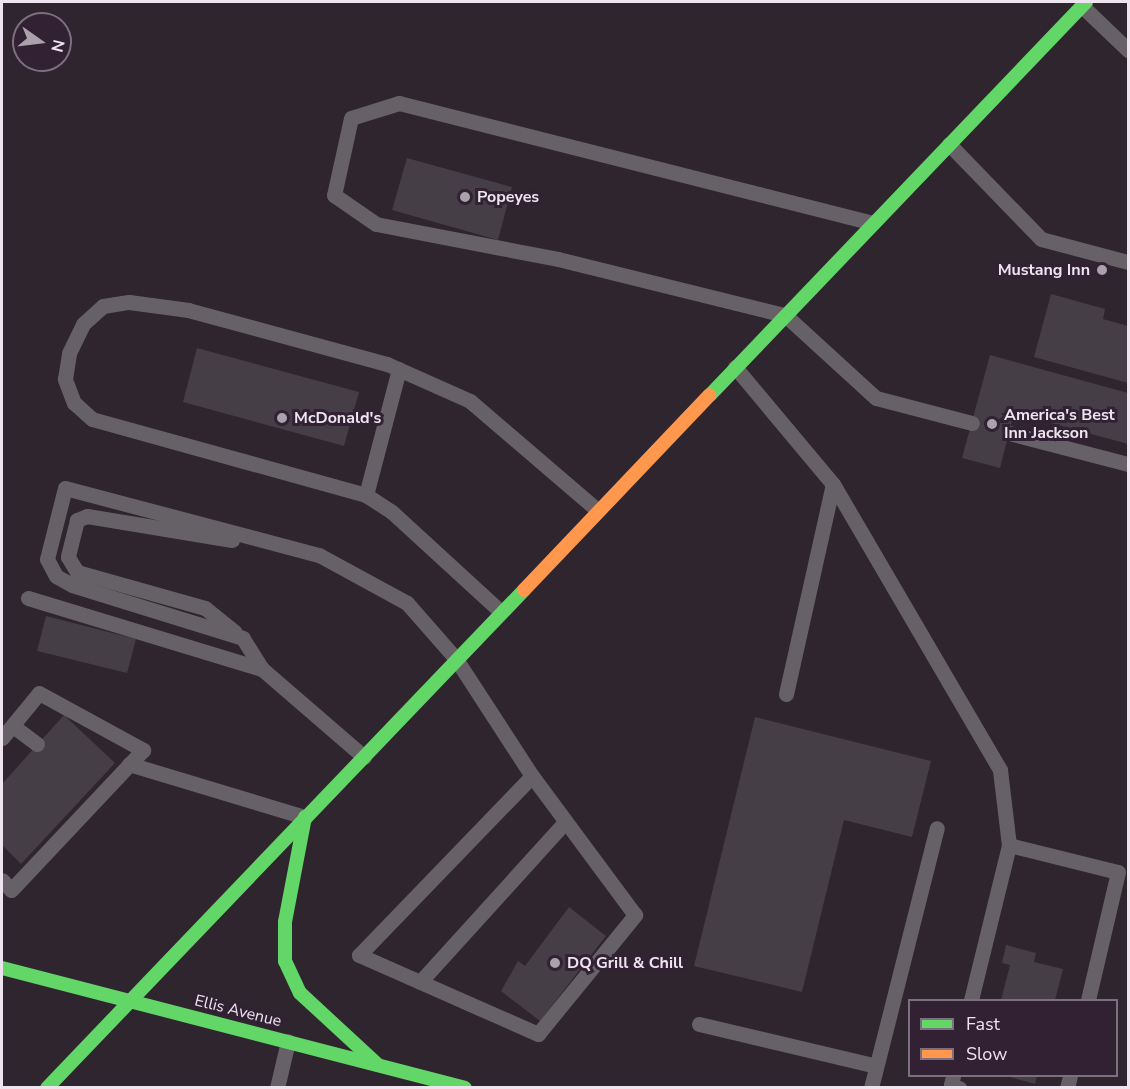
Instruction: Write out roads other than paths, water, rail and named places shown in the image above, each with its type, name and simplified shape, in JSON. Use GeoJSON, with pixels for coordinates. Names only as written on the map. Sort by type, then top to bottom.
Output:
{"type":"FeatureCollection","features":[{"type":"Feature","properties":{"kind":"main road"},"geometry":{"type":"LineString","coordinates":[[47,1088],[597,510],[1084,4]]}},
{"type":"Feature","properties":{"kind":"main road"},"geometry":{"type":"LineString","coordinates":[[305,818],[285,922],[285,961],[300,993],[378,1065]]}},
{"type":"Feature","properties":{"kind":"main road","name":"Ellis Avenue"},"geometry":{"type":"LineString","coordinates":[[2,968],[463,1087]]}},
{"type":"Feature","properties":{"kind":"lane"},"geometry":{"type":"LineString","coordinates":[[1084,4],[1128,50]]}},
{"type":"Feature","properties":{"kind":"lane"},"geometry":{"type":"LineString","coordinates":[[873,223],[399,103],[351,118],[334,195],[376,224],[558,258],[785,315],[876,398],[972,423]]}},
{"type":"Feature","properties":{"kind":"lane"},"geometry":{"type":"LineString","coordinates":[[950,144],[1041,239],[1128,262]]}},
{"type":"Feature","properties":{"kind":"lane"},"geometry":{"type":"LineString","coordinates":[[501,612],[392,512],[366,495],[92,419],[74,403],[65,379],[69,353],[83,324],[103,306],[129,302],[188,310],[399,369],[470,401],[597,510]]}},
{"type":"Feature","properties":{"kind":"lane"},"geometry":{"type":"LineString","coordinates":[[735,367],[833,484],[1000,770],[1009,845],[971,999]]}},
{"type":"Feature","properties":{"kind":"lane"},"geometry":{"type":"LineString","coordinates":[[366,495],[399,369]]}},
{"type":"Feature","properties":{"kind":"lane"},"geometry":{"type":"LineString","coordinates":[[1009,432],[1128,464]]}},
{"type":"Feature","properties":{"kind":"lane"},"geometry":{"type":"LineString","coordinates":[[786,694],[833,484]]}},
{"type":"Feature","properties":{"kind":"lane"},"geometry":{"type":"LineString","coordinates":[[243,638],[72,585],[56,576],[47,560],[65,488],[319,555],[407,603],[456,659],[532,776],[635,915],[538,1034],[360,955],[532,776]]}},
{"type":"Feature","properties":{"kind":"lane"},"geometry":{"type":"LineString","coordinates":[[277,544],[222,540],[87,516],[77,520],[68,557],[77,572],[204,608],[243,638],[262,669],[364,757]]}},
{"type":"Feature","properties":{"kind":"lane"},"geometry":{"type":"LineString","coordinates":[[28,598],[262,669]]}},
{"type":"Feature","properties":{"kind":"lane"},"geometry":{"type":"LineString","coordinates":[[2,738],[39,693],[143,750],[93,795],[54,836],[11,890],[2,880]]}},
{"type":"Feature","properties":{"kind":"lane"},"geometry":{"type":"LineString","coordinates":[[13,726],[37,744]]}},
{"type":"Feature","properties":{"kind":"lane"},"geometry":{"type":"LineString","coordinates":[[129,764],[305,818]]}},
{"type":"Feature","properties":{"kind":"lane"},"geometry":{"type":"LineString","coordinates":[[420,982],[565,822]]}},
{"type":"Feature","properties":{"kind":"lane"},"geometry":{"type":"LineString","coordinates":[[871,1088],[938,828]]}},
{"type":"Feature","properties":{"kind":"lane"},"geometry":{"type":"LineString","coordinates":[[1009,845],[1118,872],[1088,999]]}},
{"type":"Feature","properties":{"kind":"lane"},"geometry":{"type":"LineString","coordinates":[[699,1024],[876,1066]]}},
{"type":"Feature","properties":{"kind":"lane"},"geometry":{"type":"LineString","coordinates":[[277,1088],[288,1041]]}},
{"type":"Feature","properties":{"kind":"lane"},"geometry":{"type":"LineString","coordinates":[[953,1077],[951,1085],[959,1088]]}},
{"type":"Feature","properties":{"kind":"place","name":"Popeyes"},"geometry":{"type":"Point","coordinates":[465,197]}},
{"type":"Feature","properties":{"kind":"place","name":"Mustang Inn"},"geometry":{"type":"Point","coordinates":[1102,270]}},
{"type":"Feature","properties":{"kind":"place","name":"McDonald's"},"geometry":{"type":"Point","coordinates":[282,418]}},
{"type":"Feature","properties":{"kind":"place","name":"America's Best Inn Jackson"},"geometry":{"type":"Point","coordinates":[992,424]}},
{"type":"Feature","properties":{"kind":"place","name":"DQ Grill & Chill"},"geometry":{"type":"Point","coordinates":[555,963]}}]}
